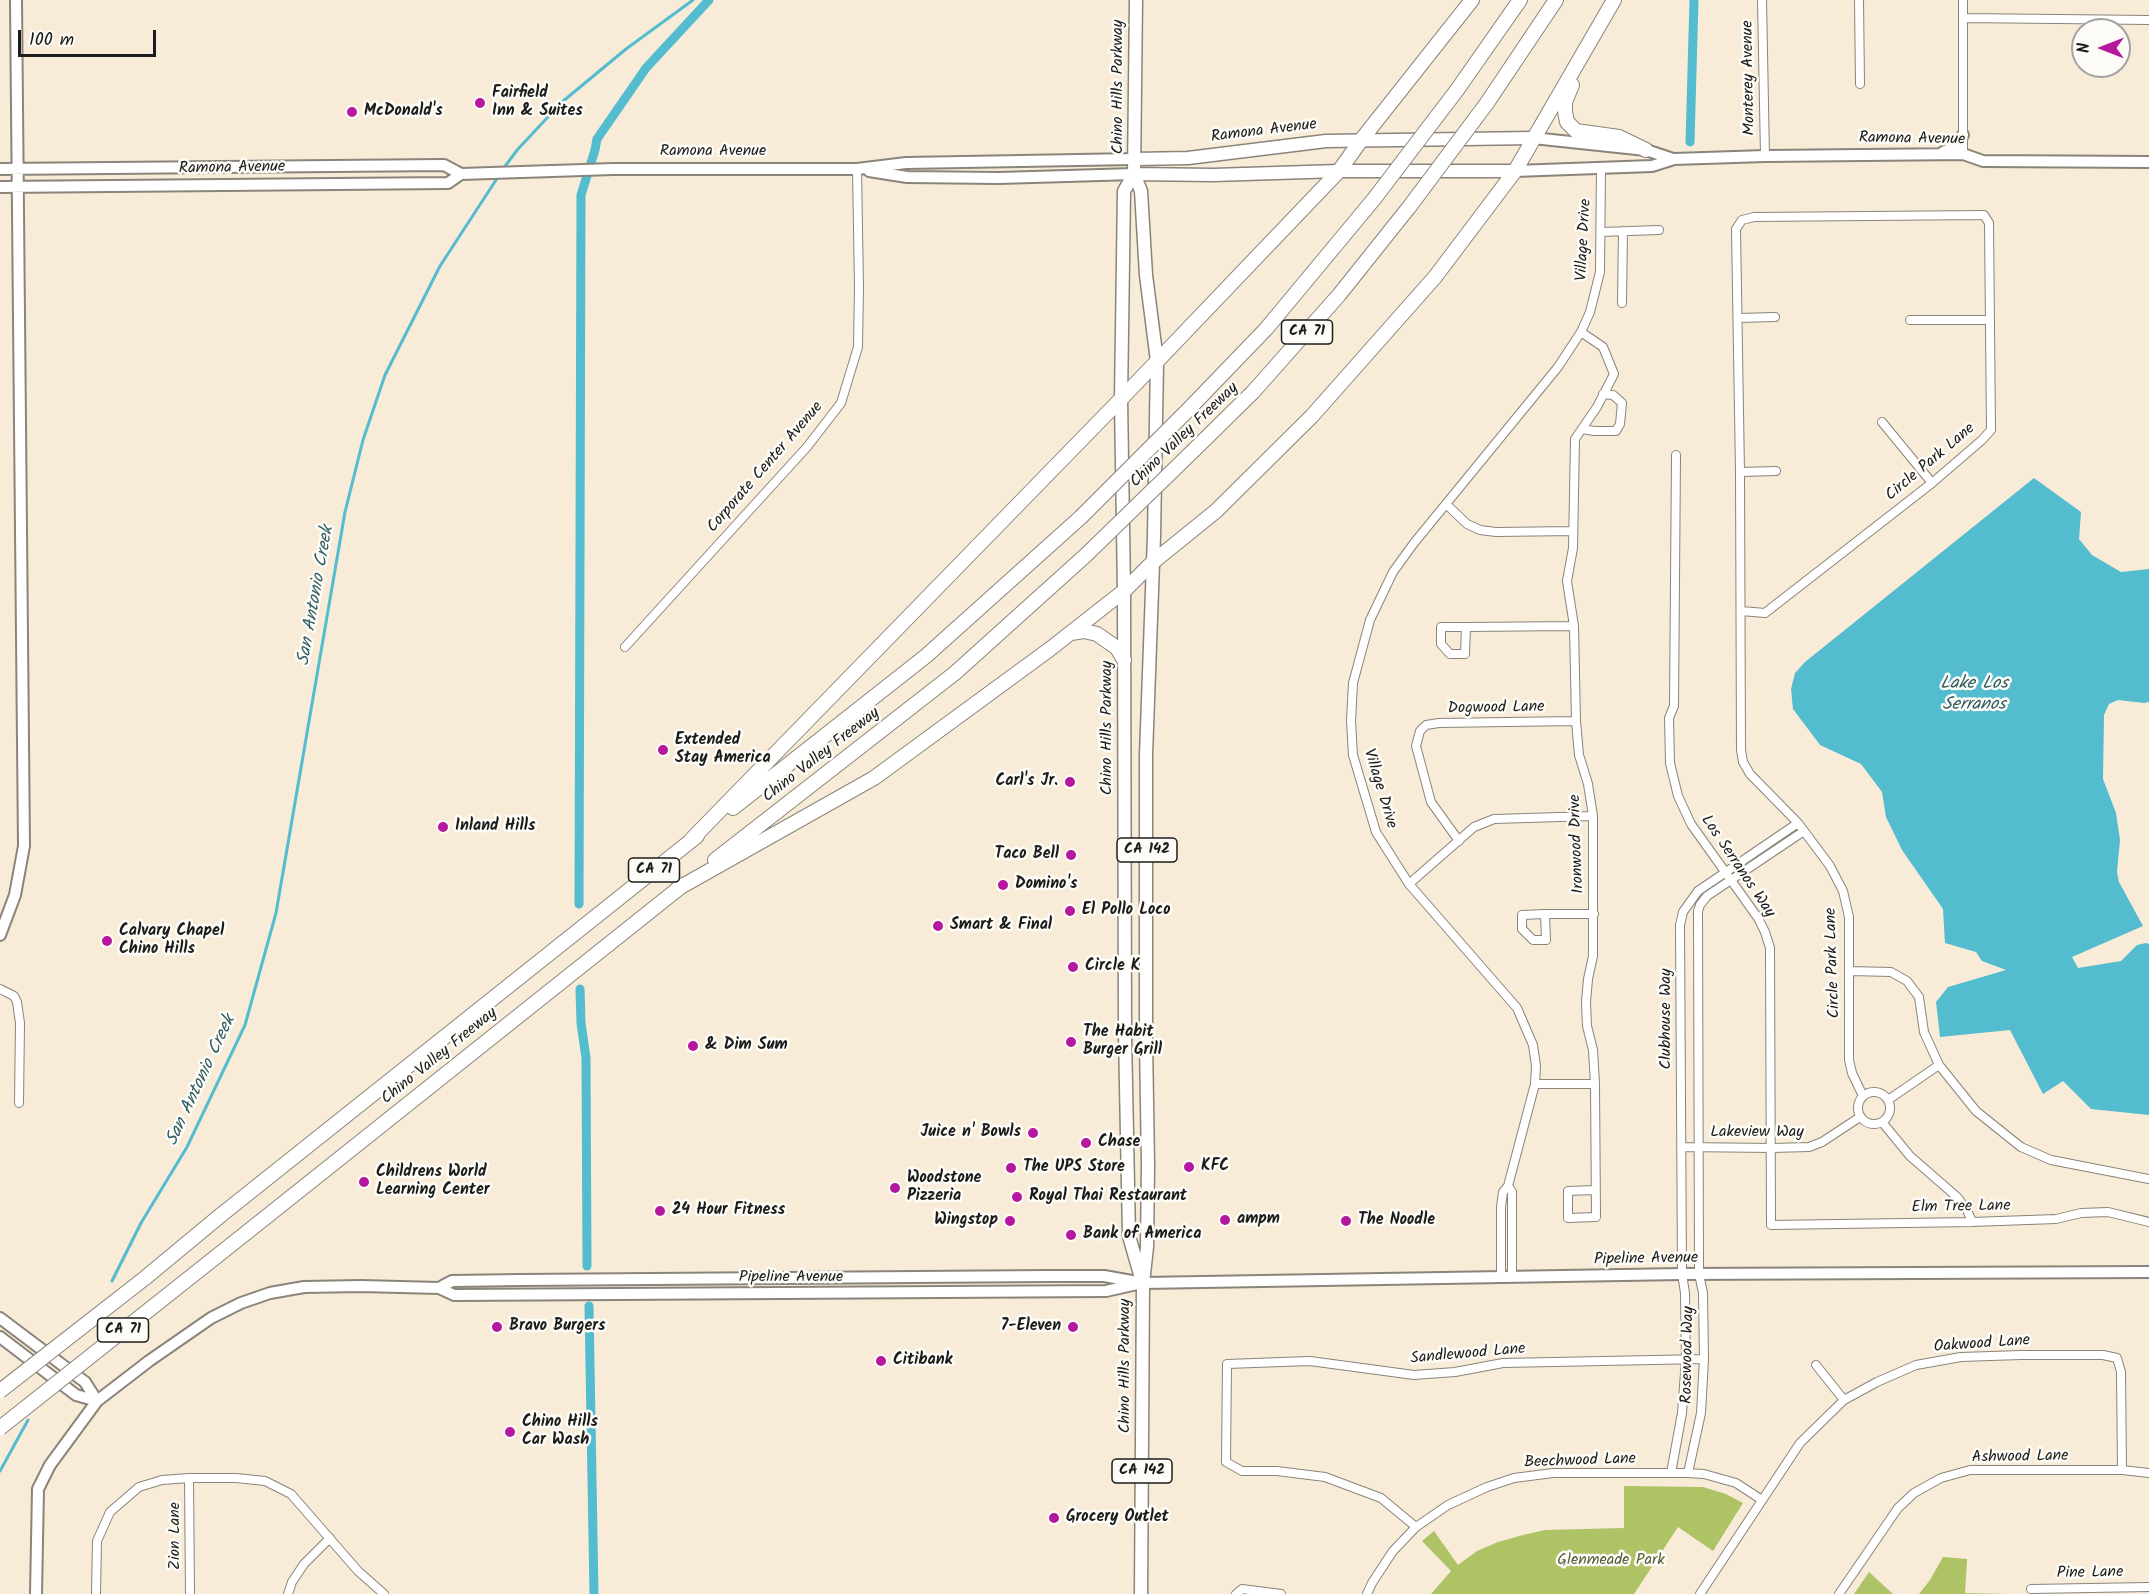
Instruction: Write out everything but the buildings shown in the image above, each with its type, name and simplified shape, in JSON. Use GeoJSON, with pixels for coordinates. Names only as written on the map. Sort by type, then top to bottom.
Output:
{"type":"FeatureCollection","features":[{"type":"Feature","properties":{"kind":"highway"},"geometry":{"type":"LineString","coordinates":[[691,840],[1340,171],[1362,139],[1472,0]]}},
{"type":"Feature","properties":{"kind":"highway","name":"Chino Valley Freeway"},"geometry":{"type":"LineString","coordinates":[[0,1391],[145,1278],[691,840],[926,656],[1081,517],[1266,330],[1374,199],[1457,90],[1520,0]]}},
{"type":"Feature","properties":{"kind":"highway","name":"Chino Valley Freeway"},"geometry":{"type":"LineString","coordinates":[[0,1428],[677,889],[955,673],[1086,555],[1253,393],[1339,295],[1410,206],[1487,103],[1556,0]]}},
{"type":"Feature","properties":{"kind":"highway"},"geometry":{"type":"LineString","coordinates":[[677,889],[874,778],[1071,633],[1124,591],[1153,562],[1216,511],[1312,416],[1435,277],[1515,171],[1614,0]]}},
{"type":"Feature","properties":{"kind":"highway"},"geometry":{"type":"LineString","coordinates":[[1587,47],[1565,102],[1567,122],[1576,130],[1619,137],[1646,150]]}},
{"type":"Feature","properties":{"kind":"highway"},"geometry":{"type":"LineString","coordinates":[[1071,633],[1084,631],[1097,634],[1117,648],[1124,660]]}},
{"type":"Feature","properties":{"kind":"main road"},"geometry":{"type":"LineString","coordinates":[[0,935],[15,895],[24,846],[16,0]]}},
{"type":"Feature","properties":{"kind":"main road","name":"Chino Hills Parkway"},"geometry":{"type":"LineString","coordinates":[[1136,0],[1135,159],[1134,174],[1124,192],[1121,399],[1125,1035],[1129,1236],[1143,1283]]}},
{"type":"Feature","properties":{"kind":"main road"},"geometry":{"type":"LineString","coordinates":[[1929,154],[1950,150],[1956,146],[1963,135]]}},
{"type":"Feature","properties":{"kind":"main road","name":"Ramona Avenue"},"geometry":{"type":"LineString","coordinates":[[0,169],[444,165],[461,174],[613,169],[857,169],[906,163],[1188,158],[1326,141],[1362,139],[1533,138],[1646,150],[1674,159]]}},
{"type":"Feature","properties":{"kind":"main road","name":"Ramona Avenue"},"geometry":{"type":"LineString","coordinates":[[857,169],[907,177],[999,178],[1340,171],[1515,171],[1652,166],[1674,159],[1765,156],[1963,154],[1983,160],[2149,162]]}},
{"type":"Feature","properties":{"kind":"main road"},"geometry":{"type":"LineString","coordinates":[[305,184],[306,166]]}},
{"type":"Feature","properties":{"kind":"main road","name":"Ramona Avenue"},"geometry":{"type":"LineString","coordinates":[[0,187],[448,183],[461,174]]}},
{"type":"Feature","properties":{"kind":"main road","name":"Chino Hills Parkway"},"geometry":{"type":"LineString","coordinates":[[1134,174],[1141,191],[1146,275],[1157,361],[1146,755],[1147,1247],[1143,1283],[1141,1594]]}},
{"type":"Feature","properties":{"kind":"main road","name":"Pipeline Avenue"},"geometry":{"type":"LineString","coordinates":[[439,1288],[452,1281],[598,1279],[1104,1276],[1143,1283],[1682,1274],[2149,1272]]}},
{"type":"Feature","properties":{"kind":"main road","name":"Pipeline Avenue"},"geometry":{"type":"LineString","coordinates":[[36,1594],[38,1489],[50,1465],[97,1401],[211,1318],[255,1298],[304,1287],[439,1288],[454,1295],[1106,1291],[1143,1283]]}},
{"type":"Feature","properties":{"kind":"main road"},"geometry":{"type":"LineString","coordinates":[[0,1318],[85,1382],[97,1401]]}},
{"type":"Feature","properties":{"kind":"main road"},"geometry":{"type":"LineString","coordinates":[[0,1337],[76,1395],[97,1401]]}},
{"type":"Feature","properties":{"kind":"street","name":"Monterey Avenue"},"geometry":{"type":"LineString","coordinates":[[1762,0],[1765,156]]}},
{"type":"Feature","properties":{"kind":"street"},"geometry":{"type":"LineString","coordinates":[[1859,0],[1860,84]]}},
{"type":"Feature","properties":{"kind":"street"},"geometry":{"type":"LineString","coordinates":[[1963,0],[1963,154]]}},
{"type":"Feature","properties":{"kind":"street"},"geometry":{"type":"LineString","coordinates":[[1964,18],[2149,20]]}},
{"type":"Feature","properties":{"kind":"street","name":"Village Drive"},"geometry":{"type":"LineString","coordinates":[[1507,1277],[1501,1240],[1503,1192],[1508,1186],[1535,1084],[1536,1066],[1533,1046],[1517,1008],[1409,884],[1376,832],[1353,756],[1351,721],[1353,683],[1370,620],[1393,572],[1414,543],[1558,368],[1581,332],[1590,312],[1600,272],[1601,168]]}},
{"type":"Feature","properties":{"kind":"street","name":"Corporate Center Avenue"},"geometry":{"type":"LineString","coordinates":[[625,647],[807,447],[841,403],[858,347],[857,169]]}},
{"type":"Feature","properties":{"kind":"street","name":"Circle Park Lane"},"geometry":{"type":"LineString","coordinates":[[1741,611],[1765,613],[1932,483],[1983,440],[1991,430],[1989,223],[1984,215],[1754,217],[1742,220],[1736,230],[1741,750],[1743,762],[1750,774],[1798,823],[1830,866],[1843,891],[1849,917],[1849,1060],[1852,1073],[1863,1096]]}},
{"type":"Feature","properties":{"kind":"street"},"geometry":{"type":"LineString","coordinates":[[1601,232],[1659,230]]}},
{"type":"Feature","properties":{"kind":"street"},"geometry":{"type":"LineString","coordinates":[[1623,231],[1623,303]]}},
{"type":"Feature","properties":{"kind":"street"},"geometry":{"type":"LineString","coordinates":[[1738,318],[1775,317]]}},
{"type":"Feature","properties":{"kind":"street"},"geometry":{"type":"LineString","coordinates":[[1910,320],[1990,320]]}},
{"type":"Feature","properties":{"kind":"street","name":"Ironwood Drive"},"geometry":{"type":"LineString","coordinates":[[1581,332],[1604,347],[1614,374],[1575,439],[1573,548],[1567,581],[1574,626],[1579,755],[1588,784],[1593,816],[1593,956],[1586,1002],[1595,1083],[1596,1217],[1568,1218],[1568,1191],[1595,1190]]}},
{"type":"Feature","properties":{"kind":"street"},"geometry":{"type":"LineString","coordinates":[[1582,429],[1616,430],[1620,424],[1622,403],[1612,395],[1604,394]]}},
{"type":"Feature","properties":{"kind":"street"},"geometry":{"type":"LineString","coordinates":[[1882,422],[1932,483]]}},
{"type":"Feature","properties":{"kind":"street","name":"Los Serranos Way"},"geometry":{"type":"LineString","coordinates":[[1676,455],[1674,706],[1669,718],[1670,763],[1672,778],[1683,811],[1758,918],[1766,932],[1770,948],[1772,1225]]}},
{"type":"Feature","properties":{"kind":"street"},"geometry":{"type":"LineString","coordinates":[[1740,472],[1776,471]]}},
{"type":"Feature","properties":{"kind":"street"},"geometry":{"type":"LineString","coordinates":[[1446,504],[1467,524],[1480,530],[1496,532],[1573,531]]}},
{"type":"Feature","properties":{"kind":"street"},"geometry":{"type":"LineString","coordinates":[[1466,627],[1465,654],[1450,654],[1441,644],[1441,627],[1574,626]]}},
{"type":"Feature","properties":{"kind":"street","name":"Dogwood Lane"},"geometry":{"type":"LineString","coordinates":[[1459,841],[1431,802],[1416,746],[1420,731],[1426,725],[1439,723],[1576,721]]}},
{"type":"Feature","properties":{"kind":"street"},"geometry":{"type":"LineString","coordinates":[[1409,884],[1474,827],[1494,819],[1593,816]]}},
{"type":"Feature","properties":{"kind":"street","name":"Clubhouse Way"},"geometry":{"type":"LineString","coordinates":[[1682,1274],[1680,925],[1683,912],[1698,891],[1798,823]]}},
{"type":"Feature","properties":{"kind":"street","name":"Clubhouse Way"},"geometry":{"type":"LineString","coordinates":[[1700,1274],[1697,917],[1703,900],[1804,831]]}},
{"type":"Feature","properties":{"kind":"street"},"geometry":{"type":"LineString","coordinates":[[1545,914],[1593,914]]}},
{"type":"Feature","properties":{"kind":"street"},"geometry":{"type":"LineString","coordinates":[[1850,971],[1891,972],[1907,981],[1919,997],[1924,1032],[1939,1065],[1976,1111],[2021,1147],[2051,1160],[2134,1174],[2149,1179]]}},
{"type":"Feature","properties":{"kind":"street"},"geometry":{"type":"LineString","coordinates":[[0,989],[14,996],[17,1002],[20,1023],[18,1103]]}},
{"type":"Feature","properties":{"kind":"street"},"geometry":{"type":"LineString","coordinates":[[1888,1100],[1939,1065]]}},
{"type":"Feature","properties":{"kind":"street"},"geometry":{"type":"LineString","coordinates":[[1535,1084],[1595,1083]]}},
{"type":"Feature","properties":{"kind":"street"},"geometry":{"type":"LineString","coordinates":[[1876,1092],[1888,1100],[1889,1112],[1882,1122],[1870,1124],[1860,1117],[1858,1103],[1863,1096],[1876,1092]]}},
{"type":"Feature","properties":{"kind":"street","name":"Lakeview Way"},"geometry":{"type":"LineString","coordinates":[[1681,1146],[1809,1147],[1822,1142],[1860,1117]]}},
{"type":"Feature","properties":{"kind":"street"},"geometry":{"type":"LineString","coordinates":[[1882,1122],[1910,1156],[1958,1197],[1972,1222]]}},
{"type":"Feature","properties":{"kind":"street","name":"Village Drive"},"geometry":{"type":"LineString","coordinates":[[1507,1277],[1512,1239],[1512,1192],[1508,1186]]}},
{"type":"Feature","properties":{"kind":"street","name":"Elm Tree Lane"},"geometry":{"type":"LineString","coordinates":[[1772,1225],[2056,1219],[2081,1213],[2108,1212],[2149,1222]]}},
{"type":"Feature","properties":{"kind":"street"},"geometry":{"type":"LineString","coordinates":[[1501,1240],[1512,1239]]}},
{"type":"Feature","properties":{"kind":"street","name":"Rosewood Way"},"geometry":{"type":"LineString","coordinates":[[1671,1473],[1682,1413],[1686,1360],[1685,1293],[1682,1274]]}},
{"type":"Feature","properties":{"kind":"street","name":"Rosewood Way"},"geometry":{"type":"LineString","coordinates":[[1688,1473],[1701,1413],[1704,1293],[1700,1274]]}},
{"type":"Feature","properties":{"kind":"street","name":"Oakwood Lane"},"geometry":{"type":"LineString","coordinates":[[1700,1594],[1800,1443],[1844,1400],[1916,1365],[1961,1357],[2021,1354],[2103,1355],[2116,1358],[2121,1372],[2122,1470]]}},
{"type":"Feature","properties":{"kind":"street","name":"Sandlewood Lane"},"geometry":{"type":"LineString","coordinates":[[1416,1527],[1381,1498],[1325,1477],[1277,1471],[1242,1471],[1226,1462],[1227,1364],[1310,1361],[1414,1376],[1455,1372],[1503,1363],[1704,1359]]}},
{"type":"Feature","properties":{"kind":"street"},"geometry":{"type":"LineString","coordinates":[[1816,1365],[1844,1400]]}},
{"type":"Feature","properties":{"kind":"street","name":"Ashwood Lane"},"geometry":{"type":"LineString","coordinates":[[1839,1594],[1898,1508],[1914,1493],[1941,1478],[1970,1470],[2122,1470],[2149,1473]]}},
{"type":"Feature","properties":{"kind":"street","name":"Beechwood Lane"},"geometry":{"type":"LineString","coordinates":[[1367,1594],[1393,1551],[1416,1527],[1448,1505],[1487,1487],[1514,1478],[1553,1473],[1704,1474],[1736,1483],[1762,1500]]}},
{"type":"Feature","properties":{"kind":"street","name":"Zion Lane"},"geometry":{"type":"LineString","coordinates":[[189,1478],[190,1594]]}},
{"type":"Feature","properties":{"kind":"street"},"geometry":{"type":"LineString","coordinates":[[96,1594],[97,1541],[110,1512],[139,1487],[162,1480],[237,1478],[265,1481],[291,1494],[358,1571],[384,1594]]}},
{"type":"Feature","properties":{"kind":"street"},"geometry":{"type":"LineString","coordinates":[[288,1594],[292,1582],[304,1564],[330,1538]]}},
{"type":"Feature","properties":{"kind":"street","name":"Pine Lane"},"geometry":{"type":"LineString","coordinates":[[2031,1589],[2149,1587]]}},
{"type":"Feature","properties":{"kind":"street"},"geometry":{"type":"LineString","coordinates":[[1236,1594],[1242,1589],[1281,1594]]}},
{"type":"Feature","properties":{"kind":"green space","name":"Glenmeade Park"},"geometry":{"type":"Polygon","coordinates":[[[1624,1486],[1703,1487],[1726,1494],[1743,1503],[1713,1551],[1678,1527],[1634,1594],[1431,1594],[1451,1571],[1422,1541],[1434,1531],[1458,1565],[1477,1551],[1498,1542],[1545,1530],[1624,1528],[1624,1486]]]}},
{"type":"Feature","properties":{"kind":"green space"},"geometry":{"type":"Polygon","coordinates":[[[1943,1557],[1967,1559],[1965,1593],[2011,1594],[1919,1594],[1943,1557]]]}},
{"type":"Feature","properties":{"kind":"green space"},"geometry":{"type":"Polygon","coordinates":[[[1869,1572],[1893,1594],[1854,1594],[1869,1572]]]}},
{"type":"Feature","properties":{"kind":"water","name":"Lake Los Serranos"},"geometry":{"type":"Polygon","coordinates":[[[2034,478],[2081,512],[2079,539],[2092,555],[2121,572],[2149,569],[2149,702],[2118,700],[2109,704],[2104,715],[2103,779],[2116,813],[2120,840],[2117,872],[2119,882],[2143,926],[2072,957],[2078,968],[2121,961],[2137,945],[2149,944],[2149,1115],[2091,1109],[2063,1081],[2043,1094],[2010,1030],[1940,1037],[1936,1002],[1948,987],[2006,970],[1982,961],[1976,952],[1945,943],[1943,909],[1902,850],[1886,817],[1882,792],[1861,764],[1820,745],[1793,709],[1791,689],[1795,673],[1805,662],[2034,478]]]}},
{"type":"Feature","properties":{"kind":"waterway","name":"San Antonio Creek"},"geometry":{"type":"LineString","coordinates":[[503,169],[518,149],[562,102],[626,49],[693,0]]}},
{"type":"Feature","properties":{"kind":"waterway"},"geometry":{"type":"LineString","coordinates":[[579,904],[581,195],[597,139],[646,68],[709,0]]}},
{"type":"Feature","properties":{"kind":"waterway"},"geometry":{"type":"LineString","coordinates":[[1690,142],[1694,0]]}},
{"type":"Feature","properties":{"kind":"waterway","name":"San Antonio Creek"},"geometry":{"type":"LineString","coordinates":[[112,1281],[141,1223],[187,1147],[245,1025],[276,913],[345,512],[363,440],[385,375],[440,266],[498,177]]}},
{"type":"Feature","properties":{"kind":"waterway"},"geometry":{"type":"LineString","coordinates":[[580,989],[581,1023],[586,1058],[587,1266]]}},
{"type":"Feature","properties":{"kind":"waterway"},"geometry":{"type":"LineString","coordinates":[[589,1306],[594,1594]]}},
{"type":"Feature","properties":{"kind":"waterway","name":"San Antonio Creek"},"geometry":{"type":"LineString","coordinates":[[0,1471],[28,1420]]}},
{"type":"Feature","properties":{"kind":"place","name":"Fairfield Inn & Suites"},"geometry":{"type":"Point","coordinates":[480,103]}},
{"type":"Feature","properties":{"kind":"place","name":"McDonald's"},"geometry":{"type":"Point","coordinates":[352,112]}},
{"type":"Feature","properties":{"kind":"place","name":"Extended Stay America"},"geometry":{"type":"Point","coordinates":[663,750]}},
{"type":"Feature","properties":{"kind":"place","name":"Carl's Jr."},"geometry":{"type":"Point","coordinates":[1070,782]}},
{"type":"Feature","properties":{"kind":"place","name":"Inland Hills"},"geometry":{"type":"Point","coordinates":[443,827]}},
{"type":"Feature","properties":{"kind":"place","name":"Taco Bell"},"geometry":{"type":"Point","coordinates":[1071,855]}},
{"type":"Feature","properties":{"kind":"place","name":"Domino's"},"geometry":{"type":"Point","coordinates":[1003,885]}},
{"type":"Feature","properties":{"kind":"place","name":"El Pollo Loco"},"geometry":{"type":"Point","coordinates":[1070,911]}},
{"type":"Feature","properties":{"kind":"place","name":"Smart & Final"},"geometry":{"type":"Point","coordinates":[938,926]}},
{"type":"Feature","properties":{"kind":"place","name":"Calvary Chapel Chino Hills"},"geometry":{"type":"Point","coordinates":[107,941]}},
{"type":"Feature","properties":{"kind":"place","name":"Circle K"},"geometry":{"type":"Point","coordinates":[1073,967]}},
{"type":"Feature","properties":{"kind":"place","name":"The Habit Burger Grill"},"geometry":{"type":"Point","coordinates":[1071,1042]}},
{"type":"Feature","properties":{"kind":"place","name":"& Dim Sum"},"geometry":{"type":"Point","coordinates":[693,1046]}},
{"type":"Feature","properties":{"kind":"place","name":"Juice n' Bowls"},"geometry":{"type":"Point","coordinates":[1033,1133]}},
{"type":"Feature","properties":{"kind":"place","name":"Chase"},"geometry":{"type":"Point","coordinates":[1086,1143]}},
{"type":"Feature","properties":{"kind":"place","name":"KFC"},"geometry":{"type":"Point","coordinates":[1189,1167]}},
{"type":"Feature","properties":{"kind":"place","name":"The UPS Store"},"geometry":{"type":"Point","coordinates":[1011,1168]}},
{"type":"Feature","properties":{"kind":"place","name":"Childrens World Learning Center"},"geometry":{"type":"Point","coordinates":[364,1182]}},
{"type":"Feature","properties":{"kind":"place","name":"Woodstone Pizzeria"},"geometry":{"type":"Point","coordinates":[895,1188]}},
{"type":"Feature","properties":{"kind":"place","name":"Royal Thai Restaurant"},"geometry":{"type":"Point","coordinates":[1017,1197]}},
{"type":"Feature","properties":{"kind":"place","name":"24 Hour Fitness"},"geometry":{"type":"Point","coordinates":[660,1211]}},
{"type":"Feature","properties":{"kind":"place","name":"ampm"},"geometry":{"type":"Point","coordinates":[1225,1220]}},
{"type":"Feature","properties":{"kind":"place","name":"Wingstop"},"geometry":{"type":"Point","coordinates":[1010,1221]}},
{"type":"Feature","properties":{"kind":"place","name":"The Noodle"},"geometry":{"type":"Point","coordinates":[1346,1221]}},
{"type":"Feature","properties":{"kind":"place","name":"Bank of America"},"geometry":{"type":"Point","coordinates":[1071,1235]}},
{"type":"Feature","properties":{"kind":"place","name":"Bravo Burgers"},"geometry":{"type":"Point","coordinates":[497,1327]}},
{"type":"Feature","properties":{"kind":"place","name":"7-Eleven"},"geometry":{"type":"Point","coordinates":[1073,1327]}},
{"type":"Feature","properties":{"kind":"place","name":"Citibank"},"geometry":{"type":"Point","coordinates":[881,1361]}},
{"type":"Feature","properties":{"kind":"place","name":"Chino Hills Car Wash"},"geometry":{"type":"Point","coordinates":[510,1432]}},
{"type":"Feature","properties":{"kind":"place","name":"Grocery Outlet"},"geometry":{"type":"Point","coordinates":[1054,1518]}}]}
